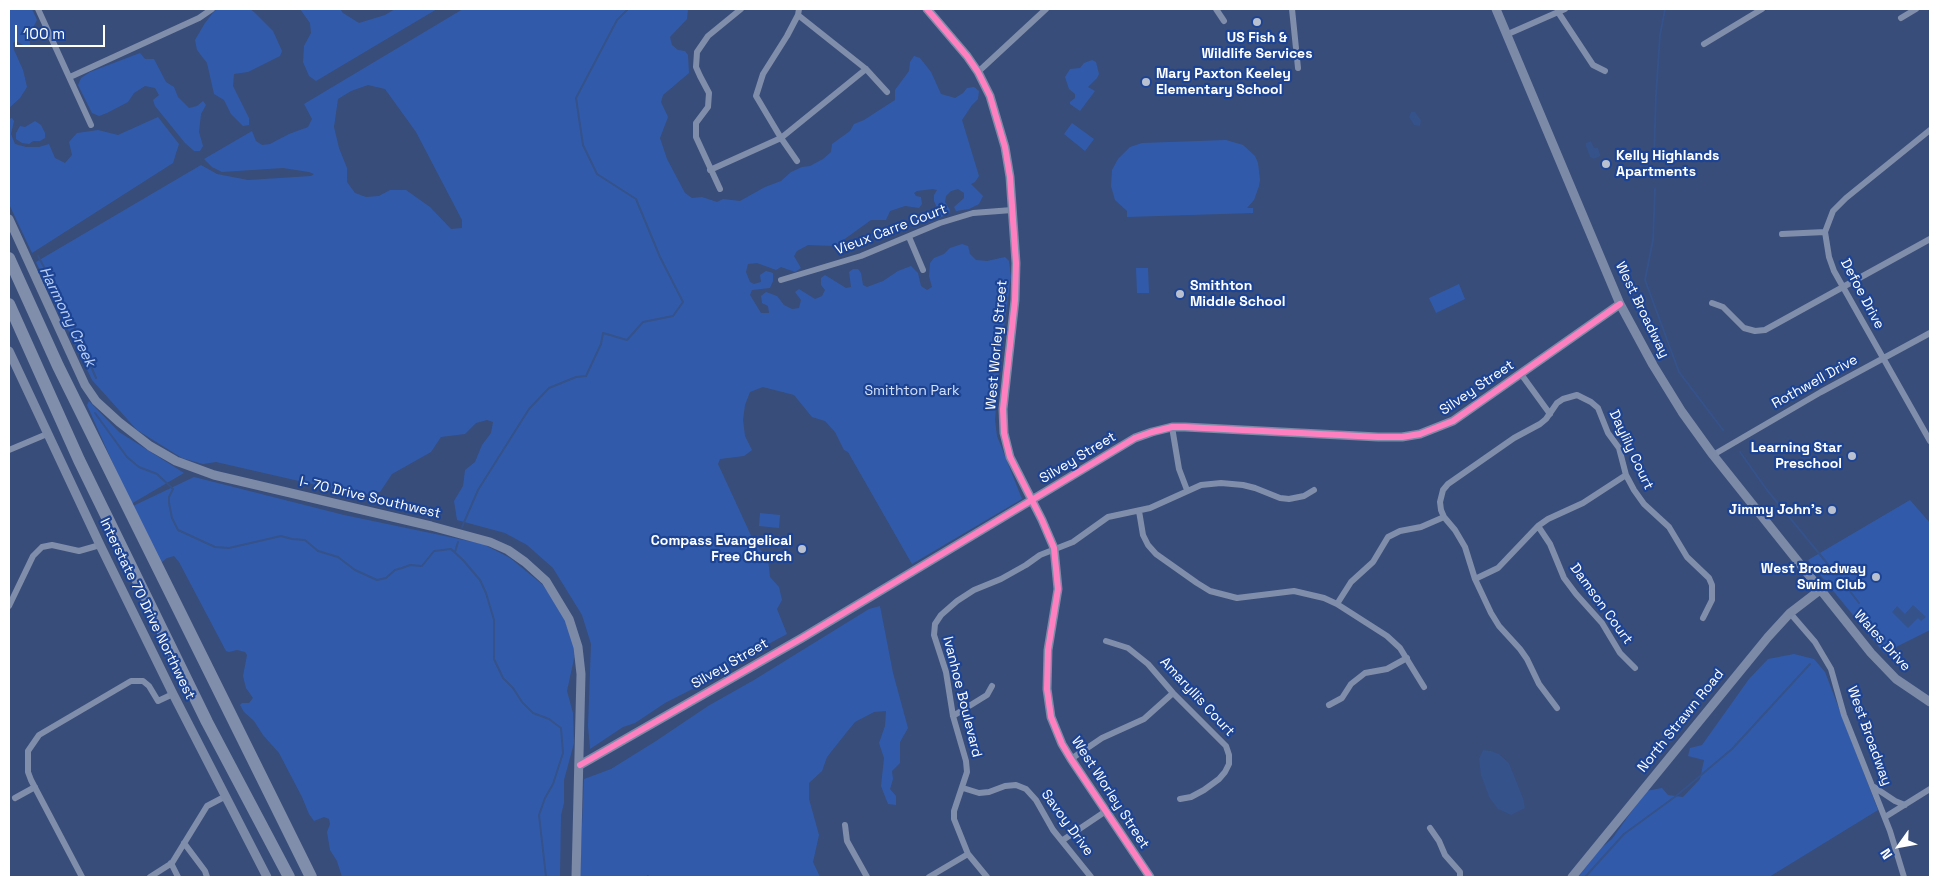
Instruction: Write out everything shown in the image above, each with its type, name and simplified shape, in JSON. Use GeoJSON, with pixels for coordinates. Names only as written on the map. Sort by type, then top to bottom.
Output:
{"type":"FeatureCollection","features":[{"type":"Feature","properties":{"kind":"highway"},"geometry":{"type":"LineString","coordinates":[[9,258],[58,366],[311,877]]}},
{"type":"Feature","properties":{"kind":"highway"},"geometry":{"type":"LineString","coordinates":[[9,304],[79,460],[207,722],[289,877]]}},
{"type":"Feature","properties":{"kind":"street"},"geometry":{"type":"LineString","coordinates":[[38,9],[91,125]]}},
{"type":"Feature","properties":{"kind":"street"},"geometry":{"type":"LineString","coordinates":[[70,77],[200,18],[212,9]]}},
{"type":"Feature","properties":{"kind":"street"},"geometry":{"type":"LineString","coordinates":[[720,189],[696,137],[696,123],[708,107],[709,93],[696,66],[697,52],[708,36],[741,9]]}},
{"type":"Feature","properties":{"kind":"street","name":"West Worley Street"},"geometry":{"type":"LineString","coordinates":[[927,9],[967,56],[978,72],[990,96],[1005,147],[1016,263],[1015,300],[1003,409],[1004,433],[1010,457],[1054,548],[1058,589],[1048,650],[1047,689],[1051,718],[1062,744],[1071,759],[1150,877]]}},
{"type":"Feature","properties":{"kind":"street"},"geometry":{"type":"LineString","coordinates":[[978,72],[1046,9]]}},
{"type":"Feature","properties":{"kind":"street"},"geometry":{"type":"LineString","coordinates":[[1216,9],[1224,22]]}},
{"type":"Feature","properties":{"kind":"street"},"geometry":{"type":"LineString","coordinates":[[1292,9],[1298,68]]}},
{"type":"Feature","properties":{"kind":"street","name":"West Broadway"},"geometry":{"type":"LineString","coordinates":[[1496,9],[1620,304],[1653,365],[1682,412],[1713,455],[1820,590]]}},
{"type":"Feature","properties":{"kind":"street"},"geometry":{"type":"LineString","coordinates":[[1508,34],[1565,9]]}},
{"type":"Feature","properties":{"kind":"street"},"geometry":{"type":"LineString","coordinates":[[1704,44],[1762,9]]}},
{"type":"Feature","properties":{"kind":"street"},"geometry":{"type":"LineString","coordinates":[[1901,18],[1916,9]]}},
{"type":"Feature","properties":{"kind":"street"},"geometry":{"type":"LineString","coordinates":[[797,161],[780,138],[756,96],[763,74],[788,36],[799,12],[866,69],[887,92]]}},
{"type":"Feature","properties":{"kind":"street"},"geometry":{"type":"LineString","coordinates":[[1558,12],[1594,65],[1605,71]]}},
{"type":"Feature","properties":{"kind":"street"},"geometry":{"type":"LineString","coordinates":[[710,170],[780,138],[866,69]]}},
{"type":"Feature","properties":{"kind":"street"},"geometry":{"type":"LineString","coordinates":[[1782,234],[1825,232],[1834,211],[1846,198],[1930,130]]}},
{"type":"Feature","properties":{"kind":"street","name":"Vieux Carre Court"},"geometry":{"type":"LineString","coordinates":[[781,280],[861,256],[940,223],[973,213],[1012,210]]}},
{"type":"Feature","properties":{"kind":"street","name":"I- 70 Drive Southwest"},"geometry":{"type":"LineString","coordinates":[[9,219],[86,385],[96,401],[118,422],[150,446],[176,461],[214,476],[431,526],[490,542],[508,550],[546,581],[569,619],[578,647],[581,674],[576,877]]}},
{"type":"Feature","properties":{"kind":"street","name":"Defoe Drive"},"geometry":{"type":"LineString","coordinates":[[1825,232],[1828,258],[1834,271],[1930,441]]}},
{"type":"Feature","properties":{"kind":"street"},"geometry":{"type":"LineString","coordinates":[[909,237],[923,270]]}},
{"type":"Feature","properties":{"kind":"street"},"geometry":{"type":"LineString","coordinates":[[1712,303],[1724,307],[1744,328],[1755,331],[1765,330],[1930,239]]}},
{"type":"Feature","properties":{"kind":"street","name":"Silvey Street"},"geometry":{"type":"LineString","coordinates":[[580,765],[802,638],[1135,438],[1172,428],[1378,437],[1402,437],[1420,434],[1453,421],[1620,304]]}},
{"type":"Feature","properties":{"kind":"street","name":"Rothwell Drive"},"geometry":{"type":"LineString","coordinates":[[1713,455],[1930,333]]}},
{"type":"Feature","properties":{"kind":"street","name":"Interstate 70 Drive Northwest"},"geometry":{"type":"LineString","coordinates":[[9,350],[100,545],[173,694],[267,877]]}},
{"type":"Feature","properties":{"kind":"street"},"geometry":{"type":"LineString","coordinates":[[1521,374],[1550,414],[1540,424],[1514,438],[1448,484],[1442,495],[1441,510],[1465,547],[1476,579],[1499,626],[1520,649],[1539,684],[1557,708]]}},
{"type":"Feature","properties":{"kind":"street","name":"Daylily Court"},"geometry":{"type":"LineString","coordinates":[[1550,414],[1556,403],[1570,396],[1577,395],[1598,408],[1608,433],[1619,448],[1626,475],[1634,490],[1644,504],[1669,527],[1687,557],[1709,578],[1712,585],[1712,600],[1703,618]]}},
{"type":"Feature","properties":{"kind":"street"},"geometry":{"type":"LineString","coordinates":[[1172,428],[1178,469],[1187,490]]}},
{"type":"Feature","properties":{"kind":"street"},"geometry":{"type":"LineString","coordinates":[[9,450],[47,434]]}},
{"type":"Feature","properties":{"kind":"street"},"geometry":{"type":"LineString","coordinates":[[1476,579],[1498,568],[1538,526],[1548,519],[1583,503],[1626,475]]}},
{"type":"Feature","properties":{"kind":"street"},"geometry":{"type":"LineString","coordinates":[[1054,548],[1074,542],[1108,516],[1118,513],[1139,512],[1201,485],[1221,483],[1249,486],[1289,499],[1304,496],[1314,490]]}},
{"type":"Feature","properties":{"kind":"street"},"geometry":{"type":"LineString","coordinates":[[1139,512],[1143,535],[1148,545],[1156,554],[1210,591],[1237,598],[1294,591],[1316,595],[1338,604],[1387,636],[1400,648],[1424,687]]}},
{"type":"Feature","properties":{"kind":"street"},"geometry":{"type":"LineString","coordinates":[[1338,604],[1351,582],[1373,562],[1388,537],[1400,531],[1421,527],[1444,517]]}},
{"type":"Feature","properties":{"kind":"street","name":"Damson Court"},"geometry":{"type":"LineString","coordinates":[[1538,526],[1550,544],[1564,578],[1602,623],[1620,652],[1635,668]]}},
{"type":"Feature","properties":{"kind":"street"},"geometry":{"type":"LineString","coordinates":[[9,606],[33,556],[42,547],[52,545],[79,551],[100,545]]}},
{"type":"Feature","properties":{"kind":"street","name":"Ivanhoe Boulevard"},"geometry":{"type":"LineString","coordinates":[[987,877],[968,854],[954,819],[954,811],[966,772],[966,761],[952,716],[946,672],[934,635],[935,624],[941,615],[957,601],[974,590],[1001,579],[1054,548]]}},
{"type":"Feature","properties":{"kind":"street","name":"North Strawn Road"},"geometry":{"type":"LineString","coordinates":[[1572,877],[1768,637],[1790,613],[1820,590]]}},
{"type":"Feature","properties":{"kind":"street","name":"Wales Drive"},"geometry":{"type":"LineString","coordinates":[[1820,590],[1871,653],[1896,679],[1930,702]]}},
{"type":"Feature","properties":{"kind":"street","name":"West Broadway"},"geometry":{"type":"LineString","coordinates":[[1790,613],[1815,642],[1831,669],[1844,715],[1884,817],[1904,877]]}},
{"type":"Feature","properties":{"kind":"street","name":"Amaryllis Court"},"geometry":{"type":"LineString","coordinates":[[1106,641],[1118,644],[1137,654],[1226,746],[1229,764],[1219,780],[1191,797],[1180,799]]}},
{"type":"Feature","properties":{"kind":"street"},"geometry":{"type":"LineString","coordinates":[[1329,705],[1342,698],[1351,684],[1365,673],[1387,668],[1407,658]]}},
{"type":"Feature","properties":{"kind":"street"},"geometry":{"type":"LineString","coordinates":[[82,877],[28,772],[28,751],[39,735],[130,681],[143,681],[149,686],[158,701],[173,694]]}},
{"type":"Feature","properties":{"kind":"street"},"geometry":{"type":"LineString","coordinates":[[952,716],[987,695],[992,686]]}},
{"type":"Feature","properties":{"kind":"street"},"geometry":{"type":"LineString","coordinates":[[1071,759],[1102,738],[1144,719],[1173,693]]}},
{"type":"Feature","properties":{"kind":"street","name":"Savoy Drive"},"geometry":{"type":"LineString","coordinates":[[962,788],[979,793],[1016,785],[1026,789],[1036,800],[1053,830],[1092,877]]}},
{"type":"Feature","properties":{"kind":"street"},"geometry":{"type":"LineString","coordinates":[[1872,786],[1905,805]]}},
{"type":"Feature","properties":{"kind":"street"},"geometry":{"type":"LineString","coordinates":[[15,798],[35,787]]}},
{"type":"Feature","properties":{"kind":"street"},"geometry":{"type":"LineString","coordinates":[[1884,817],[1930,789]]}},
{"type":"Feature","properties":{"kind":"street"},"geometry":{"type":"LineString","coordinates":[[150,877],[171,863],[207,806],[226,796]]}},
{"type":"Feature","properties":{"kind":"street"},"geometry":{"type":"LineString","coordinates":[[1063,840],[1106,811]]}},
{"type":"Feature","properties":{"kind":"street"},"geometry":{"type":"LineString","coordinates":[[845,825],[847,841],[867,877]]}},
{"type":"Feature","properties":{"kind":"street"},"geometry":{"type":"LineString","coordinates":[[1430,828],[1439,841],[1445,856],[1460,872],[1460,877]]}},
{"type":"Feature","properties":{"kind":"street"},"geometry":{"type":"LineString","coordinates":[[184,843],[205,871],[207,877]]}},
{"type":"Feature","properties":{"kind":"street"},"geometry":{"type":"LineString","coordinates":[[929,877],[968,854]]}},
{"type":"Feature","properties":{"kind":"street"},"geometry":{"type":"LineString","coordinates":[[171,863],[178,877]]}},
{"type":"Feature","properties":{"kind":"green space"},"geometry":{"type":"Polygon","coordinates":[[[9,9],[32,9],[37,20],[30,33],[30,45],[27,47],[16,41],[13,43],[27,87],[20,98],[9,108],[9,9]]]}},
{"type":"Feature","properties":{"kind":"green space"},"geometry":{"type":"Polygon","coordinates":[[[216,9],[250,9],[273,31],[282,51],[280,56],[248,72],[234,74],[233,86],[249,118],[249,125],[243,126],[231,114],[224,100],[214,94],[207,63],[197,50],[195,40],[216,9]]]}},
{"type":"Feature","properties":{"kind":"green space"},"geometry":{"type":"Polygon","coordinates":[[[300,9],[340,9],[359,23],[385,15],[395,9],[437,9],[316,81],[309,76],[303,62],[304,46],[311,33],[310,23],[300,9]]]}},
{"type":"Feature","properties":{"kind":"green space","name":"Smithton Park"},"geometry":{"type":"Polygon","coordinates":[[[463,9],[688,9],[687,19],[670,37],[672,45],[678,50],[685,51],[688,55],[689,73],[663,95],[661,102],[668,117],[660,138],[667,159],[685,193],[692,198],[702,197],[717,202],[723,199],[740,201],[765,187],[781,181],[791,172],[810,166],[823,159],[831,152],[832,144],[850,131],[854,124],[864,120],[895,100],[895,90],[909,71],[910,62],[914,56],[920,58],[931,72],[941,94],[955,98],[967,88],[974,87],[979,91],[978,99],[962,120],[979,176],[971,184],[983,196],[979,204],[969,209],[956,211],[954,207],[964,198],[964,193],[958,189],[951,191],[946,196],[945,202],[950,210],[949,214],[931,221],[927,220],[926,216],[938,210],[934,201],[934,195],[937,190],[917,191],[914,193],[916,196],[921,197],[922,204],[919,208],[905,206],[890,211],[886,220],[871,220],[835,246],[808,245],[797,251],[794,256],[801,268],[795,272],[781,267],[776,270],[757,263],[748,264],[746,272],[750,282],[754,284],[761,282],[760,275],[766,271],[773,273],[773,281],[770,288],[752,290],[750,295],[761,313],[769,313],[768,306],[762,303],[761,296],[766,292],[777,296],[784,305],[792,309],[799,308],[801,300],[795,292],[799,289],[815,299],[822,296],[825,290],[821,285],[821,278],[825,275],[846,288],[851,287],[849,272],[853,269],[858,269],[861,273],[863,285],[867,287],[911,266],[918,273],[921,286],[927,290],[932,287],[929,276],[930,263],[934,258],[944,254],[950,248],[962,244],[968,246],[970,254],[976,260],[987,261],[1005,257],[1009,261],[1011,277],[1000,356],[995,420],[997,436],[1022,499],[912,564],[848,452],[844,450],[835,432],[825,421],[812,417],[794,395],[763,387],[750,392],[745,405],[743,420],[745,436],[752,450],[744,456],[720,459],[718,464],[754,542],[768,559],[770,577],[779,587],[782,600],[777,609],[787,634],[733,663],[712,679],[665,703],[635,723],[623,727],[590,749],[588,726],[591,644],[582,615],[553,568],[527,545],[505,533],[457,520],[454,501],[463,486],[465,470],[475,462],[482,445],[491,433],[493,422],[487,420],[476,423],[465,434],[441,437],[431,452],[392,474],[380,492],[360,495],[216,462],[203,464],[182,458],[137,430],[92,380],[36,262],[201,165],[217,174],[248,180],[311,176],[314,174],[283,168],[222,172],[212,167],[204,159],[252,131],[256,141],[262,145],[270,144],[308,127],[312,119],[304,104],[463,9]],[[368,85],[351,91],[338,99],[334,127],[339,148],[347,168],[347,182],[355,193],[366,197],[379,196],[390,190],[406,190],[430,207],[451,229],[462,228],[462,220],[416,132],[385,89],[368,85]]]}},
{"type":"Feature","properties":{"kind":"green space"},"geometry":{"type":"Polygon","coordinates":[[[140,53],[145,59],[154,59],[166,82],[174,87],[178,97],[189,108],[197,106],[203,101],[206,105],[201,114],[199,132],[203,146],[200,151],[194,151],[185,143],[155,106],[153,100],[159,95],[155,88],[145,86],[134,93],[128,102],[107,113],[99,116],[92,113],[78,85],[81,78],[90,72],[140,53]]]}},
{"type":"Feature","properties":{"kind":"green space"},"geometry":{"type":"Polygon","coordinates":[[[1092,60],[1096,62],[1099,74],[1088,87],[1095,91],[1080,111],[1070,104],[1075,98],[1075,94],[1069,89],[1065,77],[1070,69],[1080,68],[1084,63],[1092,60]]]}},
{"type":"Feature","properties":{"kind":"green space"},"geometry":{"type":"Polygon","coordinates":[[[158,117],[179,144],[173,163],[32,253],[9,204],[9,119],[12,118],[14,121],[11,134],[15,144],[26,147],[39,147],[49,144],[55,158],[65,163],[72,155],[69,142],[77,133],[98,130],[118,135],[158,117]]]}},
{"type":"Feature","properties":{"kind":"green space"},"geometry":{"type":"Polygon","coordinates":[[[35,121],[41,125],[45,138],[29,144],[22,143],[16,139],[16,133],[20,126],[25,127],[35,121]]]}},
{"type":"Feature","properties":{"kind":"green space"},"geometry":{"type":"Polygon","coordinates":[[[1072,123],[1094,139],[1085,151],[1064,134],[1072,123]]]}},
{"type":"Feature","properties":{"kind":"green space"},"geometry":{"type":"Polygon","coordinates":[[[1226,140],[1243,145],[1255,156],[1258,163],[1259,186],[1254,200],[1247,208],[1253,208],[1253,213],[1127,217],[1127,211],[1115,200],[1111,186],[1112,170],[1118,159],[1130,147],[1142,143],[1226,140]]]}},
{"type":"Feature","properties":{"kind":"green space"},"geometry":{"type":"Polygon","coordinates":[[[1136,268],[1148,268],[1149,293],[1137,293],[1136,268]]]}},
{"type":"Feature","properties":{"kind":"green space"},"geometry":{"type":"Polygon","coordinates":[[[1459,284],[1465,299],[1436,313],[1429,298],[1459,284]]]}},
{"type":"Feature","properties":{"kind":"green space"},"geometry":{"type":"Polygon","coordinates":[[[89,401],[119,432],[184,473],[131,504],[87,405],[89,401]]]}},
{"type":"Feature","properties":{"kind":"green space"},"geometry":{"type":"Polygon","coordinates":[[[194,477],[344,515],[483,544],[510,558],[543,585],[560,607],[573,634],[575,654],[567,691],[573,713],[574,743],[564,780],[564,803],[561,815],[560,877],[342,877],[337,861],[330,850],[327,832],[330,824],[329,819],[324,817],[314,821],[279,753],[240,705],[242,703],[249,703],[253,698],[246,688],[243,676],[247,655],[245,652],[237,650],[226,651],[179,562],[174,556],[162,562],[159,561],[133,506],[194,477]]]}},
{"type":"Feature","properties":{"kind":"green space","name":"West Broadway Swim Club"},"geometry":{"type":"Polygon","coordinates":[[[1910,500],[1930,523],[1930,630],[1884,653],[1808,560],[1910,500]]]}},
{"type":"Feature","properties":{"kind":"green space"},"geometry":{"type":"Polygon","coordinates":[[[760,513],[780,515],[779,528],[759,526],[760,513]]]}},
{"type":"Feature","properties":{"kind":"green space"},"geometry":{"type":"Polygon","coordinates":[[[880,606],[893,673],[908,728],[900,742],[900,763],[892,771],[893,779],[890,789],[896,796],[896,805],[888,804],[881,786],[884,758],[879,743],[885,726],[886,711],[874,712],[855,722],[827,757],[822,771],[809,783],[809,799],[819,835],[813,862],[820,877],[650,877],[648,875],[645,877],[580,877],[584,779],[611,769],[708,706],[869,609],[880,606]]]}},
{"type":"Feature","properties":{"kind":"green space"},"geometry":{"type":"Polygon","coordinates":[[[1794,654],[1814,659],[1825,672],[1878,810],[1769,877],[1578,877],[1601,848],[1612,839],[1646,791],[1662,788],[1668,795],[1683,797],[1700,779],[1704,760],[1688,756],[1690,748],[1702,745],[1749,679],[1768,659],[1794,654]]]}},
{"type":"Feature","properties":{"kind":"shaded area"},"geometry":{"type":"Polygon","coordinates":[[[1411,112],[1415,112],[1421,120],[1420,126],[1414,125],[1409,117],[1411,112]]]}},
{"type":"Feature","properties":{"kind":"shaded area"},"geometry":{"type":"Polygon","coordinates":[[[1591,141],[1594,148],[1598,148],[1600,154],[1600,156],[1594,159],[1590,157],[1586,146],[1586,143],[1591,141]]]}},
{"type":"Feature","properties":{"kind":"shaded area"},"geometry":{"type":"Polygon","coordinates":[[[1913,605],[1926,617],[1921,621],[1918,618],[1908,628],[1892,612],[1897,606],[1905,614],[1913,605]]]}},
{"type":"Feature","properties":{"kind":"shaded area"},"geometry":{"type":"Polygon","coordinates":[[[1483,750],[1499,754],[1509,763],[1525,808],[1511,815],[1498,809],[1489,797],[1481,775],[1479,759],[1483,750]]]}},
{"type":"Feature","properties":{"kind":"waterway"},"geometry":{"type":"LineString","coordinates":[[462,527],[478,490],[529,409],[549,388],[576,377],[586,376],[601,344],[603,333],[627,340],[643,322],[673,316],[683,302],[660,257],[636,199],[597,174],[583,145],[576,98],[617,20],[628,9]]}},
{"type":"Feature","properties":{"kind":"waterway"},"geometry":{"type":"LineString","coordinates":[[1654,158],[1660,35],[1665,9]]}},
{"type":"Feature","properties":{"kind":"waterway"},"geometry":{"type":"LineString","coordinates":[[1655,189],[1653,240],[1645,280],[1679,372],[1723,430]]}},
{"type":"Feature","properties":{"kind":"waterway","name":"Harmony Creek"},"geometry":{"type":"LineString","coordinates":[[38,256],[68,312],[96,378]]}},
{"type":"Feature","properties":{"kind":"waterway","name":"Harmony Creek"},"geometry":{"type":"LineString","coordinates":[[95,413],[127,457],[139,467],[157,474],[173,489],[169,497],[169,503],[172,518],[178,530],[215,547],[229,548],[281,536],[305,540],[318,551],[338,557],[355,570],[377,580],[386,578],[395,570],[410,565],[422,566],[434,551],[451,549],[463,560],[480,580],[486,593],[494,620],[494,659],[503,678],[533,713],[549,719],[561,728],[563,753],[553,784],[545,798],[539,815],[546,877]]}},
{"type":"Feature","properties":{"kind":"waterway"},"geometry":{"type":"LineString","coordinates":[[1740,452],[1767,490],[1831,568]]}},
{"type":"Feature","properties":{"kind":"waterway"},"geometry":{"type":"LineString","coordinates":[[455,552],[458,542]]}},
{"type":"Feature","properties":{"kind":"waterway"},"geometry":{"type":"LineString","coordinates":[[1849,590],[1859,603]]}},
{"type":"Feature","properties":{"kind":"waterway"},"geometry":{"type":"LineString","coordinates":[[1585,877],[1624,834],[1676,796],[1732,749],[1810,664]]}},
{"type":"Feature","properties":{"kind":"cycle path"},"geometry":{"type":"LineString","coordinates":[[927,9],[967,56],[978,72],[990,96],[1005,147],[1010,177],[1016,263],[1015,300],[1003,409],[1004,433],[1010,457],[1054,548],[1058,589],[1048,650],[1047,689],[1051,717],[1062,744],[1071,759],[1150,877]]}},
{"type":"Feature","properties":{"kind":"cycle path"},"geometry":{"type":"LineString","coordinates":[[580,765],[802,638],[1135,438],[1172,427],[1378,437],[1402,437],[1420,434],[1453,421],[1620,304]]}},
{"type":"Feature","properties":{"kind":"place","name":"US Fish & Wildlife Services"},"geometry":{"type":"Point","coordinates":[1257,22]}},
{"type":"Feature","properties":{"kind":"place","name":"Mary Paxton Keeley Elementary School"},"geometry":{"type":"Point","coordinates":[1146,82]}},
{"type":"Feature","properties":{"kind":"place","name":"Kelly Highlands Apartments"},"geometry":{"type":"Point","coordinates":[1606,164]}},
{"type":"Feature","properties":{"kind":"place","name":"Smithton Middle School"},"geometry":{"type":"Point","coordinates":[1180,294]}},
{"type":"Feature","properties":{"kind":"place","name":"Learning Star Preschool"},"geometry":{"type":"Point","coordinates":[1852,456]}},
{"type":"Feature","properties":{"kind":"place","name":"Jimmy John's"},"geometry":{"type":"Point","coordinates":[1832,510]}},
{"type":"Feature","properties":{"kind":"place","name":"Compass Evangelical Free Church"},"geometry":{"type":"Point","coordinates":[802,549]}},
{"type":"Feature","properties":{"kind":"place","name":"West Broadway Swim Club"},"geometry":{"type":"Point","coordinates":[1876,577]}}]}
